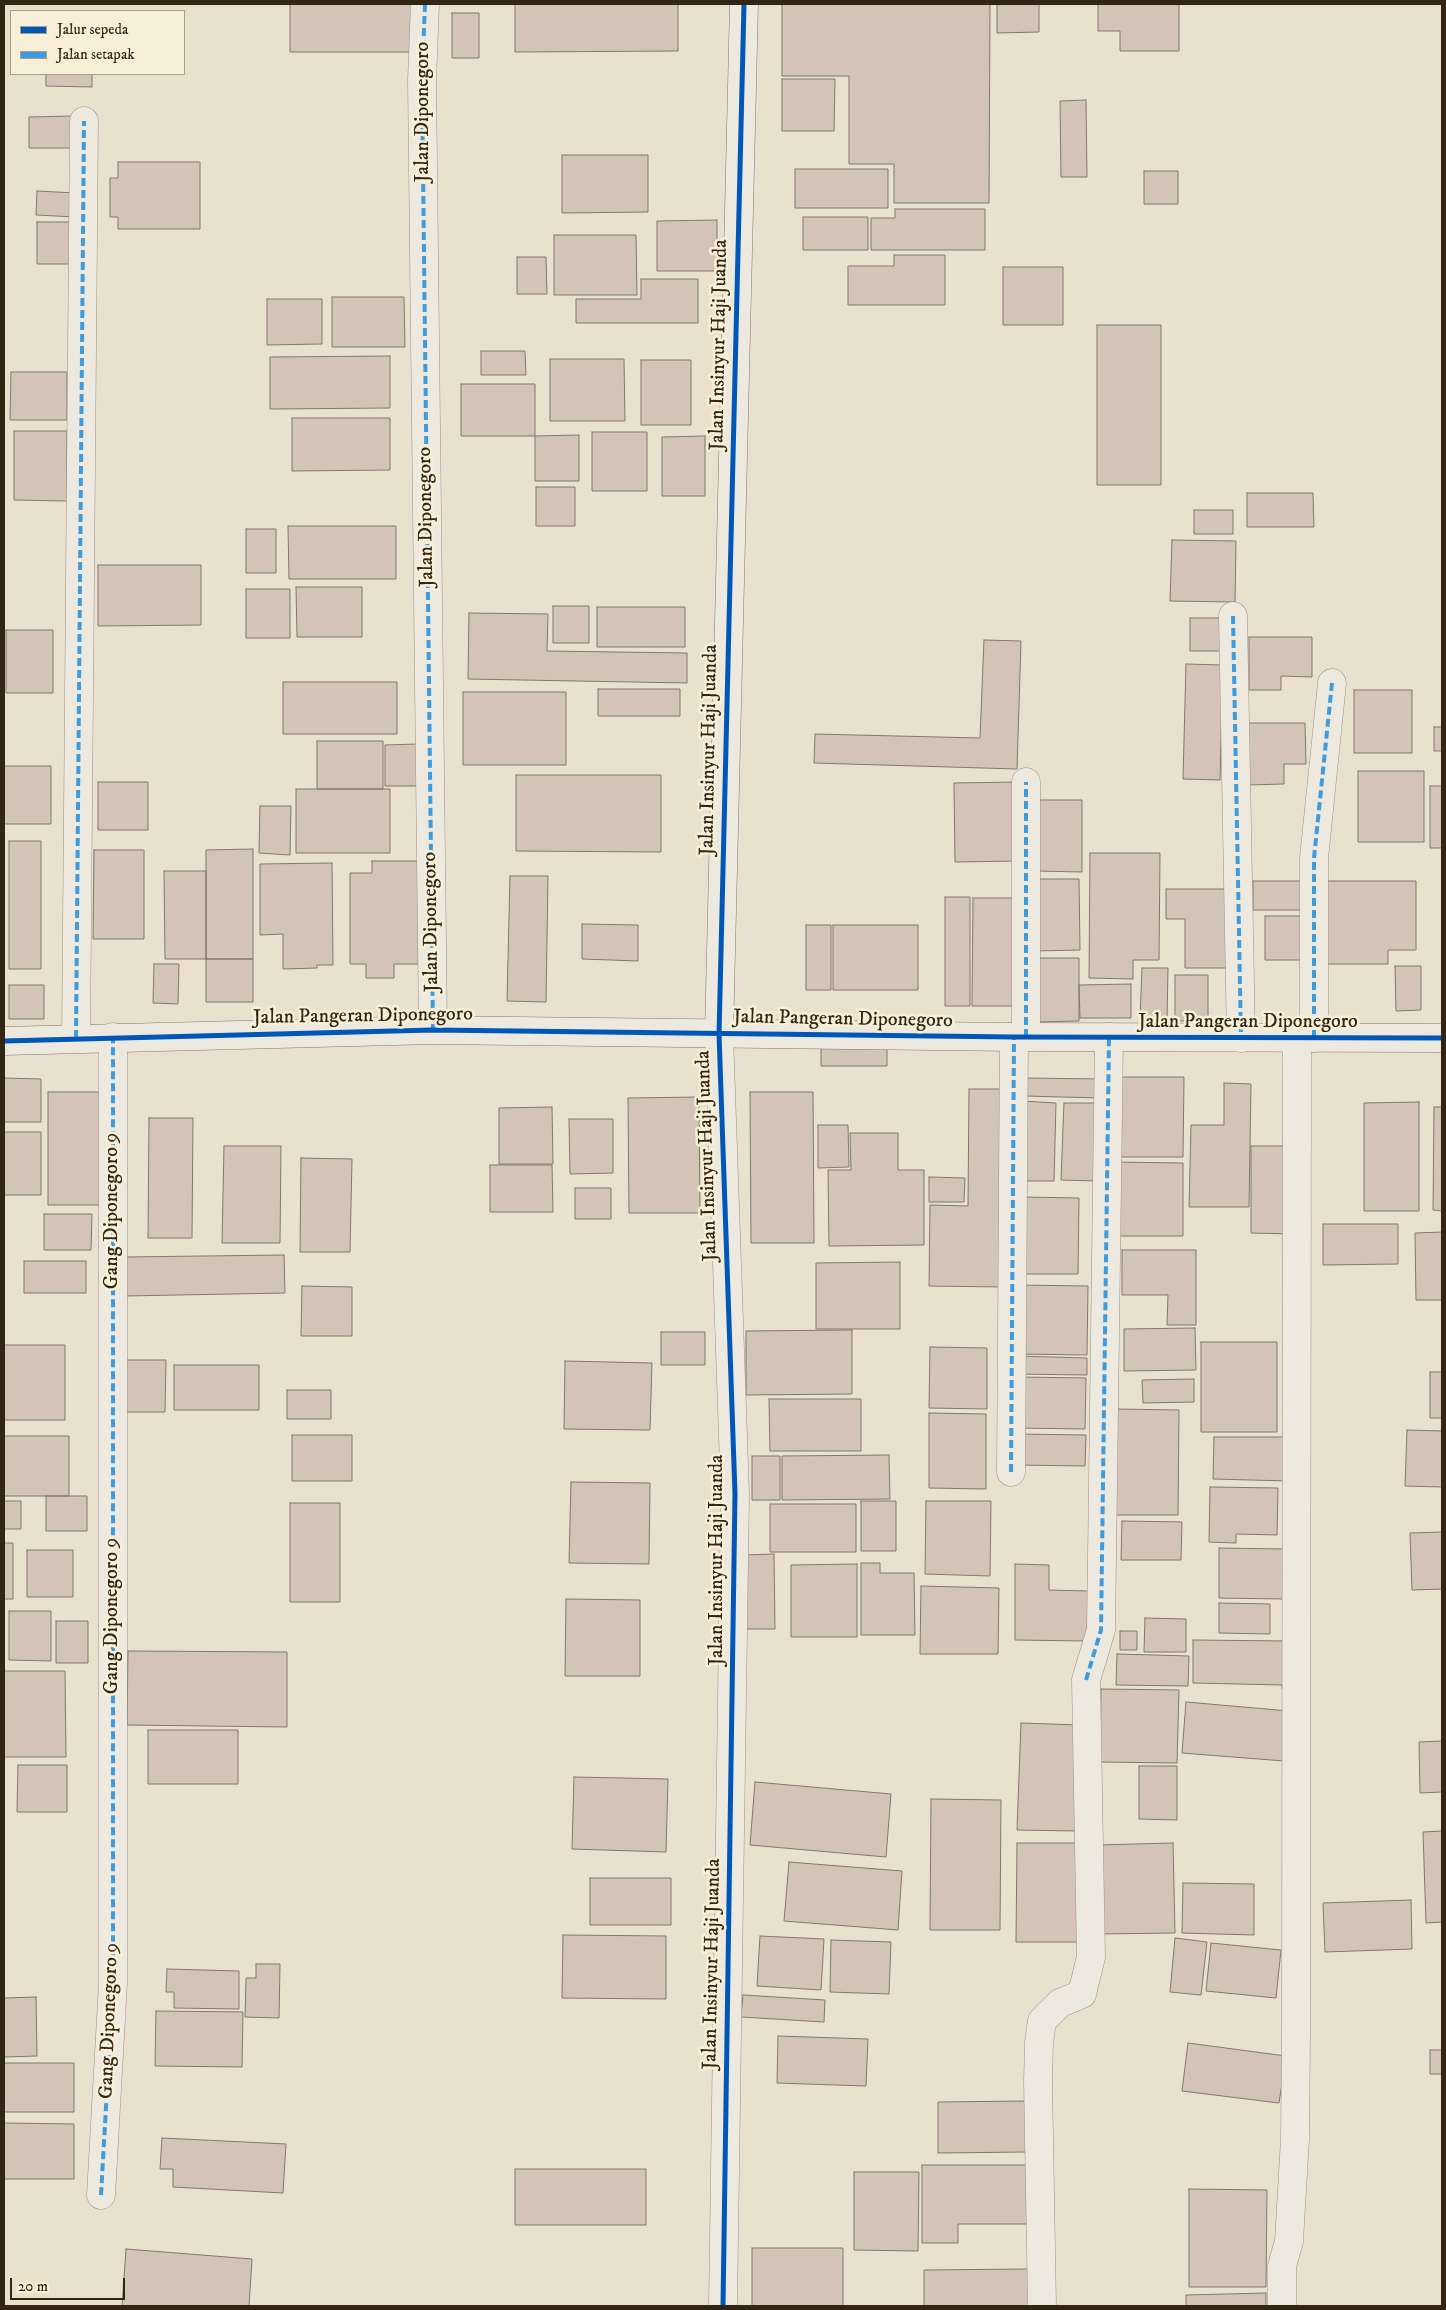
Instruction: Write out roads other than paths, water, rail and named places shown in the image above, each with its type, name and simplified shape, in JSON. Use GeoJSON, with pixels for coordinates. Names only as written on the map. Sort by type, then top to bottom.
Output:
{"type":"FeatureCollection","features":[{"type":"Feature","properties":{"kind":"street","name":"Jalan Diponegoro"},"geometry":{"type":"LineString","coordinates":[[425,4],[422,80],[433,1030]]}},
{"type":"Feature","properties":{"kind":"street","name":"Jalan Insinyur Haji Juanda"},"geometry":{"type":"LineString","coordinates":[[724,2306],[735,1494],[718,1034],[744,4]]}},
{"type":"Feature","properties":{"kind":"street"},"geometry":{"type":"LineString","coordinates":[[76,1038],[84,121]]}},
{"type":"Feature","properties":{"kind":"street"},"geometry":{"type":"LineString","coordinates":[[1233,616],[1241,1038]]}},
{"type":"Feature","properties":{"kind":"street"},"geometry":{"type":"LineString","coordinates":[[1282,2306],[1282,2266],[1289,2241],[1295,2072],[1305,1038],[1314,858],[1332,684]]}},
{"type":"Feature","properties":{"kind":"street"},"geometry":{"type":"LineString","coordinates":[[1011,1472],[1026,782]]}},
{"type":"Feature","properties":{"kind":"street","name":"Jalan Pangeran Diponegoro"},"geometry":{"type":"LineString","coordinates":[[4,1041],[433,1030],[1020,1037],[1442,1038]]}},
{"type":"Feature","properties":{"kind":"street","name":"Gang Diponegoro 9"},"geometry":{"type":"LineString","coordinates":[[100,2195],[113,1983],[113,1037]]}},
{"type":"Feature","properties":{"kind":"street"},"geometry":{"type":"LineString","coordinates":[[1042,2306],[1039,2043],[1042,2022],[1060,2003],[1082,1994],[1091,1957],[1086,1680],[1101,1630],[1109,1037]]}}]}
